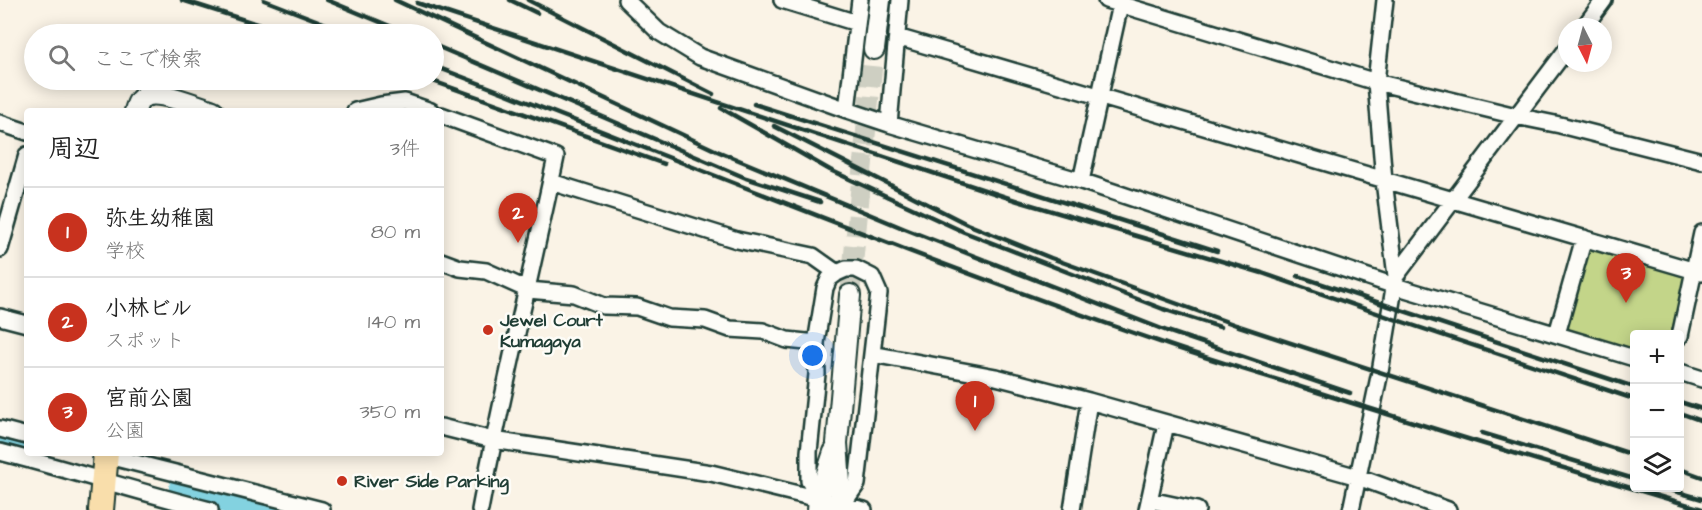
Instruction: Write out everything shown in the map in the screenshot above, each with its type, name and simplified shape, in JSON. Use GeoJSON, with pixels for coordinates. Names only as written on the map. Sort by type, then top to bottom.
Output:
{"type":"FeatureCollection","features":[{"type":"Feature","properties":{"kind":"main road"},"geometry":{"type":"LineString","coordinates":[[100,510],[104,480],[102,456]]}},
{"type":"Feature","properties":{"kind":"street"},"geometry":{"type":"LineString","coordinates":[[626,0],[659,32],[700,57],[847,110],[1081,181],[1630,356]]}},
{"type":"Feature","properties":{"kind":"street"},"geometry":{"type":"LineString","coordinates":[[782,0],[857,23]]}},
{"type":"Feature","properties":{"kind":"street"},"geometry":{"type":"LineString","coordinates":[[847,110],[860,0]]}},
{"type":"Feature","properties":{"kind":"street"},"geometry":{"type":"LineString","coordinates":[[874,49],[880,0]]}},
{"type":"Feature","properties":{"kind":"street"},"geometry":{"type":"LineString","coordinates":[[889,124],[900,0]]}},
{"type":"Feature","properties":{"kind":"street"},"geometry":{"type":"LineString","coordinates":[[1352,510],[1396,281],[1384,181],[1376,82],[1385,0]]}},
{"type":"Feature","properties":{"kind":"street"},"geometry":{"type":"LineString","coordinates":[[1591,18],[1604,0]]}},
{"type":"Feature","properties":{"kind":"street"},"geometry":{"type":"LineString","coordinates":[[1081,181],[1100,96],[1116,1],[1376,82],[1702,161]]}},
{"type":"Feature","properties":{"kind":"street"},"geometry":{"type":"LineString","coordinates":[[897,37],[1698,272]]}},
{"type":"Feature","properties":{"kind":"street"},"geometry":{"type":"LineString","coordinates":[[1396,281],[1558,61]]}},
{"type":"Feature","properties":{"kind":"street"},"geometry":{"type":"LineString","coordinates":[[136,108],[142,97],[153,94],[202,108]]}},
{"type":"Feature","properties":{"kind":"street"},"geometry":{"type":"LineString","coordinates":[[380,108],[405,102],[422,108]]}},
{"type":"Feature","properties":{"kind":"street"},"geometry":{"type":"LineString","coordinates":[[444,116],[556,157],[493,440],[480,510]]}},
{"type":"Feature","properties":{"kind":"street"},"geometry":{"type":"LineString","coordinates":[[0,123],[24,131]]}},
{"type":"Feature","properties":{"kind":"street"},"geometry":{"type":"LineString","coordinates":[[0,249],[24,165]]}},
{"type":"Feature","properties":{"kind":"street"},"geometry":{"type":"LineString","coordinates":[[551,182],[737,240],[813,256],[837,273]]}},
{"type":"Feature","properties":{"kind":"street"},"geometry":{"type":"LineString","coordinates":[[1682,330],[1698,272],[1702,233]]}},
{"type":"Feature","properties":{"kind":"street"},"geometry":{"type":"LineString","coordinates":[[1557,334],[1584,238]]}},
{"type":"Feature","properties":{"kind":"street"},"geometry":{"type":"LineString","coordinates":[[444,262],[460,268],[486,271],[528,290],[574,294],[604,306],[637,307],[669,318],[705,320],[730,329],[763,331],[788,340],[816,342]]}},
{"type":"Feature","properties":{"kind":"street"},"geometry":{"type":"LineString","coordinates":[[819,504],[809,481],[809,452],[817,374],[816,342],[825,288],[829,279],[846,269],[856,269],[872,277],[879,293],[857,484],[842,507]]}},
{"type":"Feature","properties":{"kind":"street"},"geometry":{"type":"LineString","coordinates":[[842,507],[837,443],[850,295]]}},
{"type":"Feature","properties":{"kind":"street"},"geometry":{"type":"LineString","coordinates":[[0,317],[24,323]]}},
{"type":"Feature","properties":{"kind":"street"},"geometry":{"type":"LineString","coordinates":[[872,354],[996,377],[1089,401],[1358,477],[1448,510]]}},
{"type":"Feature","properties":{"kind":"street"},"geometry":{"type":"LineString","coordinates":[[1684,373],[1702,380]]}},
{"type":"Feature","properties":{"kind":"street"},"geometry":{"type":"LineString","coordinates":[[1072,510],[1089,401]]}},
{"type":"Feature","properties":{"kind":"street"},"geometry":{"type":"LineString","coordinates":[[1166,424],[1149,505],[1197,510]]}},
{"type":"Feature","properties":{"kind":"street"},"geometry":{"type":"LineString","coordinates":[[444,428],[493,440],[711,473],[819,504],[864,510]]}},
{"type":"Feature","properties":{"kind":"street"},"geometry":{"type":"LineString","coordinates":[[0,429],[24,435]]}},
{"type":"Feature","properties":{"kind":"street"},"geometry":{"type":"LineString","coordinates":[[819,504],[837,443]]}},
{"type":"Feature","properties":{"kind":"street"},"geometry":{"type":"LineString","coordinates":[[0,452],[104,480],[145,494],[210,510]]}},
{"type":"Feature","properties":{"kind":"street"},"geometry":{"type":"LineString","coordinates":[[110,456],[322,510]]}},
{"type":"Feature","properties":{"kind":"green space"},"geometry":{"type":"Polygon","coordinates":[[[1588,247],[1685,277],[1672,330],[1630,330],[1630,350],[1565,329],[1588,247]]]}},
{"type":"Feature","properties":{"kind":"waterway"},"geometry":{"type":"LineString","coordinates":[[0,441],[24,446]]}},
{"type":"Feature","properties":{"kind":"waterway"},"geometry":{"type":"LineString","coordinates":[[183,488],[268,510]]}},
{"type":"Feature","properties":{"kind":"tunnel"},"geometry":{"type":"LineString","coordinates":[[850,295],[874,49]]}},
{"type":"Feature","properties":{"kind":"railway"},"geometry":{"type":"LineString","coordinates":[[182,0],[257,24]]}},
{"type":"Feature","properties":{"kind":"railway"},"geometry":{"type":"LineString","coordinates":[[264,0],[326,24]]}},
{"type":"Feature","properties":{"kind":"railway"},"geometry":{"type":"LineString","coordinates":[[327,0],[385,24]]}},
{"type":"Feature","properties":{"kind":"railway"},"geometry":{"type":"LineString","coordinates":[[395,0],[717,151],[905,229],[1167,331],[1350,393]]}},
{"type":"Feature","properties":{"kind":"railway"},"geometry":{"type":"LineString","coordinates":[[510,0],[537,13]]}},
{"type":"Feature","properties":{"kind":"railway"},"geometry":{"type":"LineString","coordinates":[[528,0],[713,94]]}},
{"type":"Feature","properties":{"kind":"railway"},"geometry":{"type":"LineString","coordinates":[[417,3],[1018,201],[1262,273],[1630,398]]}},
{"type":"Feature","properties":{"kind":"railway"},"geometry":{"type":"LineString","coordinates":[[444,49],[746,178],[820,202]]}},
{"type":"Feature","properties":{"kind":"railway"},"geometry":{"type":"LineString","coordinates":[[444,70],[886,242],[1068,310],[1218,361],[1702,509]]}},
{"type":"Feature","properties":{"kind":"railway"},"geometry":{"type":"LineString","coordinates":[[444,85],[664,164]]}},
{"type":"Feature","properties":{"kind":"railway"},"geometry":{"type":"LineString","coordinates":[[754,104],[1217,251]]}},
{"type":"Feature","properties":{"kind":"railway"},"geometry":{"type":"LineString","coordinates":[[721,108],[830,170],[964,232],[1163,309],[1220,327]]}},
{"type":"Feature","properties":{"kind":"railway"},"geometry":{"type":"LineString","coordinates":[[774,126],[967,224],[1051,258],[1236,325],[1630,454]]}},
{"type":"Feature","properties":{"kind":"railway"},"geometry":{"type":"LineString","coordinates":[[1298,276],[1630,386]]}},
{"type":"Feature","properties":{"kind":"railway"},"geometry":{"type":"LineString","coordinates":[[1684,403],[1702,409]]}},
{"type":"Feature","properties":{"kind":"railway"},"geometry":{"type":"LineString","coordinates":[[1684,414],[1702,421]]}},
{"type":"Feature","properties":{"kind":"railway"},"geometry":{"type":"LineString","coordinates":[[1482,433],[1630,478]]}},
{"type":"Feature","properties":{"kind":"railway"},"geometry":{"type":"LineString","coordinates":[[1684,470],[1702,477]]}},
{"type":"Feature","properties":{"kind":"railway"},"geometry":{"type":"LineString","coordinates":[[1678,492],[1702,499]]}},
{"type":"Feature","properties":{"kind":"place","name":"小林ビル"},"geometry":{"type":"Point","coordinates":[518,243]}},
{"type":"Feature","properties":{"kind":"place","name":"宮前公園"},"geometry":{"type":"Point","coordinates":[1626,303]}},
{"type":"Feature","properties":{"kind":"place","name":"Jewel Court Kumagaya"},"geometry":{"type":"Point","coordinates":[488,330]}},
{"type":"Feature","properties":{"kind":"place","name":"弥生幼稚園"},"geometry":{"type":"Point","coordinates":[975,431]}},
{"type":"Feature","properties":{"kind":"place","name":"River Side Parking"},"geometry":{"type":"Point","coordinates":[342,481]}}]}
